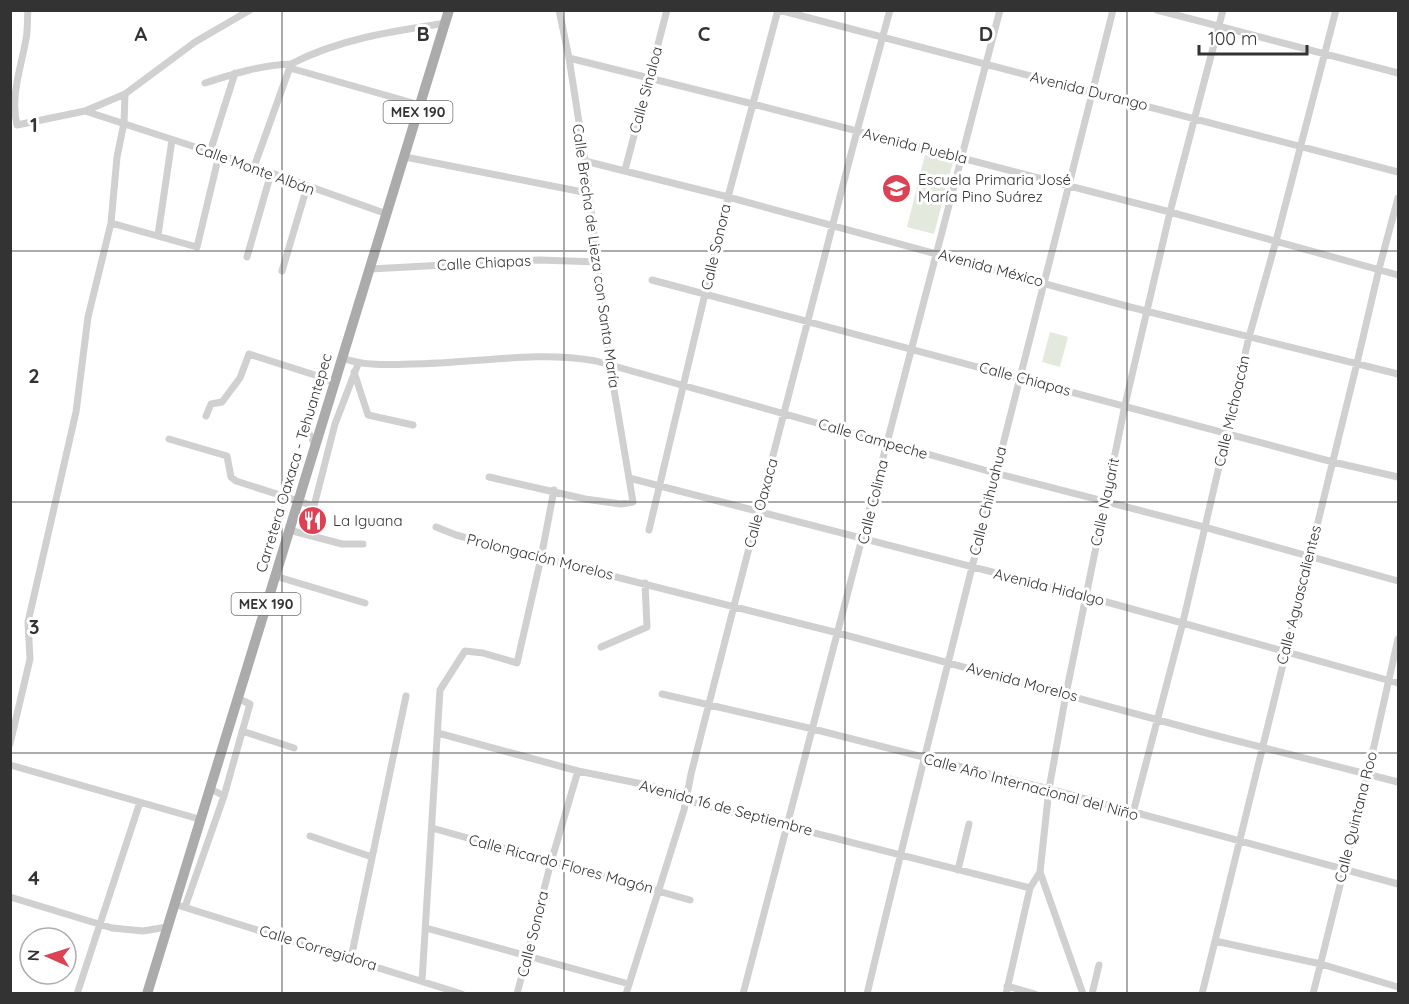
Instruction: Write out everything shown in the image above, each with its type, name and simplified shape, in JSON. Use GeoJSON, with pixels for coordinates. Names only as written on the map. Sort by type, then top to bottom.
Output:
{"type":"FeatureCollection","features":[{"type":"Feature","properties":{"kind":"main road","name":"Carretera Oaxaca - Tehuantepec"},"geometry":{"type":"LineString","coordinates":[[147,993],[168,927],[180,906],[199,819],[449,10]]}},
{"type":"Feature","properties":{"kind":"street"},"geometry":{"type":"LineString","coordinates":[[28,10],[26,37],[15,89],[14,126],[85,111],[125,94],[195,42],[249,11]]}},
{"type":"Feature","properties":{"kind":"street","name":"Calle Brecha de Lieza con Santa María"},"geometry":{"type":"LineString","coordinates":[[554,490],[585,499],[621,504],[633,502],[610,366],[585,160],[559,10]]}},
{"type":"Feature","properties":{"kind":"street","name":"Calle Sinaloa"},"geometry":{"type":"LineString","coordinates":[[625,170],[667,10]]}},
{"type":"Feature","properties":{"kind":"street","name":"Avenida Durango"},"geometry":{"type":"LineString","coordinates":[[779,10],[1398,172]]}},
{"type":"Feature","properties":{"kind":"street","name":"Calle Sonora"},"geometry":{"type":"LineString","coordinates":[[649,530],[728,197],[779,10]]}},
{"type":"Feature","properties":{"kind":"street","name":"Calle Oaxaca"},"geometry":{"type":"LineString","coordinates":[[626,993],[686,800],[708,705],[807,321],[890,10]]}},
{"type":"Feature","properties":{"kind":"street","name":"Calle Colima"},"geometry":{"type":"LineString","coordinates":[[743,993],[864,538],[1000,10]]}},
{"type":"Feature","properties":{"kind":"street","name":"Calle Chihuahua"},"geometry":{"type":"LineString","coordinates":[[867,993],[971,567],[1070,186],[1113,10]]}},
{"type":"Feature","properties":{"kind":"street"},"geometry":{"type":"LineString","coordinates":[[1157,10],[1398,73]]}},
{"type":"Feature","properties":{"kind":"street","name":"Calle Nayarit"},"geometry":{"type":"LineString","coordinates":[[1083,993],[1040,873],[1049,789],[1085,596],[1125,405],[1170,212],[1223,10]]}},
{"type":"Feature","properties":{"kind":"street","name":"Calle Michoacán"},"geometry":{"type":"LineString","coordinates":[[1133,813],[1183,622],[1249,337],[1336,10]]}},
{"type":"Feature","properties":{"kind":"street"},"geometry":{"type":"LineString","coordinates":[[254,167],[290,66],[326,48],[383,33],[446,23]]}},
{"type":"Feature","properties":{"kind":"street","name":"Avenida Puebla"},"geometry":{"type":"LineString","coordinates":[[569,58],[961,157],[1398,275]]}},
{"type":"Feature","properties":{"kind":"street"},"geometry":{"type":"LineString","coordinates":[[205,83],[273,64],[290,66],[420,105]]}},
{"type":"Feature","properties":{"kind":"street"},"geometry":{"type":"LineString","coordinates":[[210,152],[235,73]]}},
{"type":"Feature","properties":{"kind":"street"},"geometry":{"type":"LineString","coordinates":[[10,744],[30,659],[28,622],[76,412],[88,317],[111,223],[117,157],[124,123],[125,94]]}},
{"type":"Feature","properties":{"kind":"street","name":"Calle Monte Albán"},"geometry":{"type":"LineString","coordinates":[[85,111],[387,214]]}},
{"type":"Feature","properties":{"kind":"street"},"geometry":{"type":"LineString","coordinates":[[158,235],[172,140]]}},
{"type":"Feature","properties":{"kind":"street"},"geometry":{"type":"LineString","coordinates":[[111,223],[197,246],[219,155]]}},
{"type":"Feature","properties":{"kind":"street"},"geometry":{"type":"LineString","coordinates":[[405,157],[588,193]]}},
{"type":"Feature","properties":{"kind":"street","name":"Avenida México"},"geometry":{"type":"LineString","coordinates":[[585,160],[1249,337],[1398,374]]}},
{"type":"Feature","properties":{"kind":"street"},"geometry":{"type":"LineString","coordinates":[[247,256],[271,173]]}},
{"type":"Feature","properties":{"kind":"street"},"geometry":{"type":"LineString","coordinates":[[282,271],[307,187]]}},
{"type":"Feature","properties":{"kind":"street","name":"Calle Aguascalientes"},"geometry":{"type":"LineString","coordinates":[[1202,993],[1398,198]]}},
{"type":"Feature","properties":{"kind":"street","name":"Calle Chiapas"},"geometry":{"type":"LineString","coordinates":[[370,269],[520,261],[598,262]]}},
{"type":"Feature","properties":{"kind":"street","name":"Calle Chiapas"},"geometry":{"type":"LineString","coordinates":[[652,280],[1333,462],[1398,477]]}},
{"type":"Feature","properties":{"kind":"street"},"geometry":{"type":"LineString","coordinates":[[206,416],[211,404],[222,402],[240,378],[249,354],[334,382]]}},
{"type":"Feature","properties":{"kind":"street","name":"Calle Campeche"},"geometry":{"type":"LineString","coordinates":[[342,358],[358,363],[426,364],[542,355],[596,361],[995,474],[1204,527],[1398,581]]}},
{"type":"Feature","properties":{"kind":"street"},"geometry":{"type":"LineString","coordinates":[[169,439],[227,456],[231,477],[236,481],[314,506],[335,424],[358,363]]}},
{"type":"Feature","properties":{"kind":"street"},"geometry":{"type":"LineString","coordinates":[[354,372],[368,415],[413,425]]}},
{"type":"Feature","properties":{"kind":"street"},"geometry":{"type":"LineString","coordinates":[[315,445],[305,425],[321,377]]}},
{"type":"Feature","properties":{"kind":"street"},"geometry":{"type":"LineString","coordinates":[[422,981],[440,690],[465,651],[483,653],[517,663],[554,490],[489,477]]}},
{"type":"Feature","properties":{"kind":"street","name":"Avenida Hidalgo"},"geometry":{"type":"LineString","coordinates":[[629,478],[1183,622],[1398,683]]}},
{"type":"Feature","properties":{"kind":"street","name":"Prolongación Morelos"},"geometry":{"type":"LineString","coordinates":[[436,527],[456,535],[541,558],[645,583]]}},
{"type":"Feature","properties":{"kind":"street"},"geometry":{"type":"LineString","coordinates":[[289,530],[342,544],[363,544]]}},
{"type":"Feature","properties":{"kind":"street"},"geometry":{"type":"LineString","coordinates":[[274,576],[365,603]]}},
{"type":"Feature","properties":{"kind":"street"},"geometry":{"type":"LineString","coordinates":[[601,647],[647,627],[645,583]]}},
{"type":"Feature","properties":{"kind":"street","name":"Avenida Morelos"},"geometry":{"type":"LineString","coordinates":[[645,583],[1398,782]]}},
{"type":"Feature","properties":{"kind":"street","name":"Calle Quintana Roo"},"geometry":{"type":"LineString","coordinates":[[1313,993],[1368,774],[1398,639]]}},
{"type":"Feature","properties":{"kind":"street","name":"Calle Año Internacional del Niño"},"geometry":{"type":"LineString","coordinates":[[662,694],[813,729],[1049,789],[1398,884]]}},
{"type":"Feature","properties":{"kind":"street"},"geometry":{"type":"LineString","coordinates":[[351,958],[406,696]]}},
{"type":"Feature","properties":{"kind":"street"},"geometry":{"type":"LineString","coordinates":[[180,906],[224,796],[250,704],[237,699]]}},
{"type":"Feature","properties":{"kind":"street"},"geometry":{"type":"LineString","coordinates":[[242,731],[294,748]]}},
{"type":"Feature","properties":{"kind":"street","name":"Avenida 16 de Septiembre"},"geometry":{"type":"LineString","coordinates":[[438,733],[578,771],[652,786],[686,800],[1030,888]]}},
{"type":"Feature","properties":{"kind":"street"},"geometry":{"type":"LineString","coordinates":[[222,745],[236,753]]}},
{"type":"Feature","properties":{"kind":"street"},"geometry":{"type":"LineString","coordinates":[[10,765],[199,819]]}},
{"type":"Feature","properties":{"kind":"street","name":"Calle Sonora"},"geometry":{"type":"LineString","coordinates":[[517,993],[551,862],[578,771]]}},
{"type":"Feature","properties":{"kind":"street"},"geometry":{"type":"LineString","coordinates":[[209,788],[224,796]]}},
{"type":"Feature","properties":{"kind":"street"},"geometry":{"type":"LineString","coordinates":[[77,993],[140,802]]}},
{"type":"Feature","properties":{"kind":"street"},"geometry":{"type":"LineString","coordinates":[[958,870],[969,824]]}},
{"type":"Feature","properties":{"kind":"street","name":"Calle Ricardo Flores Magón"},"geometry":{"type":"LineString","coordinates":[[432,828],[690,900]]}},
{"type":"Feature","properties":{"kind":"street"},"geometry":{"type":"LineString","coordinates":[[310,836],[372,857]]}},
{"type":"Feature","properties":{"kind":"street"},"geometry":{"type":"LineString","coordinates":[[1035,993],[1007,990],[1030,888],[1040,873]]}},
{"type":"Feature","properties":{"kind":"street"},"geometry":{"type":"LineString","coordinates":[[10,897],[112,928],[144,931],[168,927]]}},
{"type":"Feature","properties":{"kind":"street","name":"Calle Corregidora"},"geometry":{"type":"LineString","coordinates":[[180,906],[462,993]]}},
{"type":"Feature","properties":{"kind":"street"},"geometry":{"type":"LineString","coordinates":[[426,928],[629,984]]}},
{"type":"Feature","properties":{"kind":"street"},"geometry":{"type":"LineString","coordinates":[[1215,941],[1321,964],[1398,987]]}},
{"type":"Feature","properties":{"kind":"street"},"geometry":{"type":"LineString","coordinates":[[1092,993],[1099,965]]}},
{"type":"Feature","properties":{"kind":"shaded area"},"geometry":{"type":"Polygon","coordinates":[[[925,155],[953,162],[934,234],[907,227],[925,155]]]}},
{"type":"Feature","properties":{"kind":"shaded area"},"geometry":{"type":"Polygon","coordinates":[[[1050,332],[1068,337],[1060,367],[1042,362],[1050,332]]]}},
{"type":"Feature","properties":{"kind":"place","name":"Escuela Primaria José María Pino Suárez"},"geometry":{"type":"Point","coordinates":[897,189]}},
{"type":"Feature","properties":{"kind":"place","name":"La Iguana"},"geometry":{"type":"Point","coordinates":[312,521]}}]}
